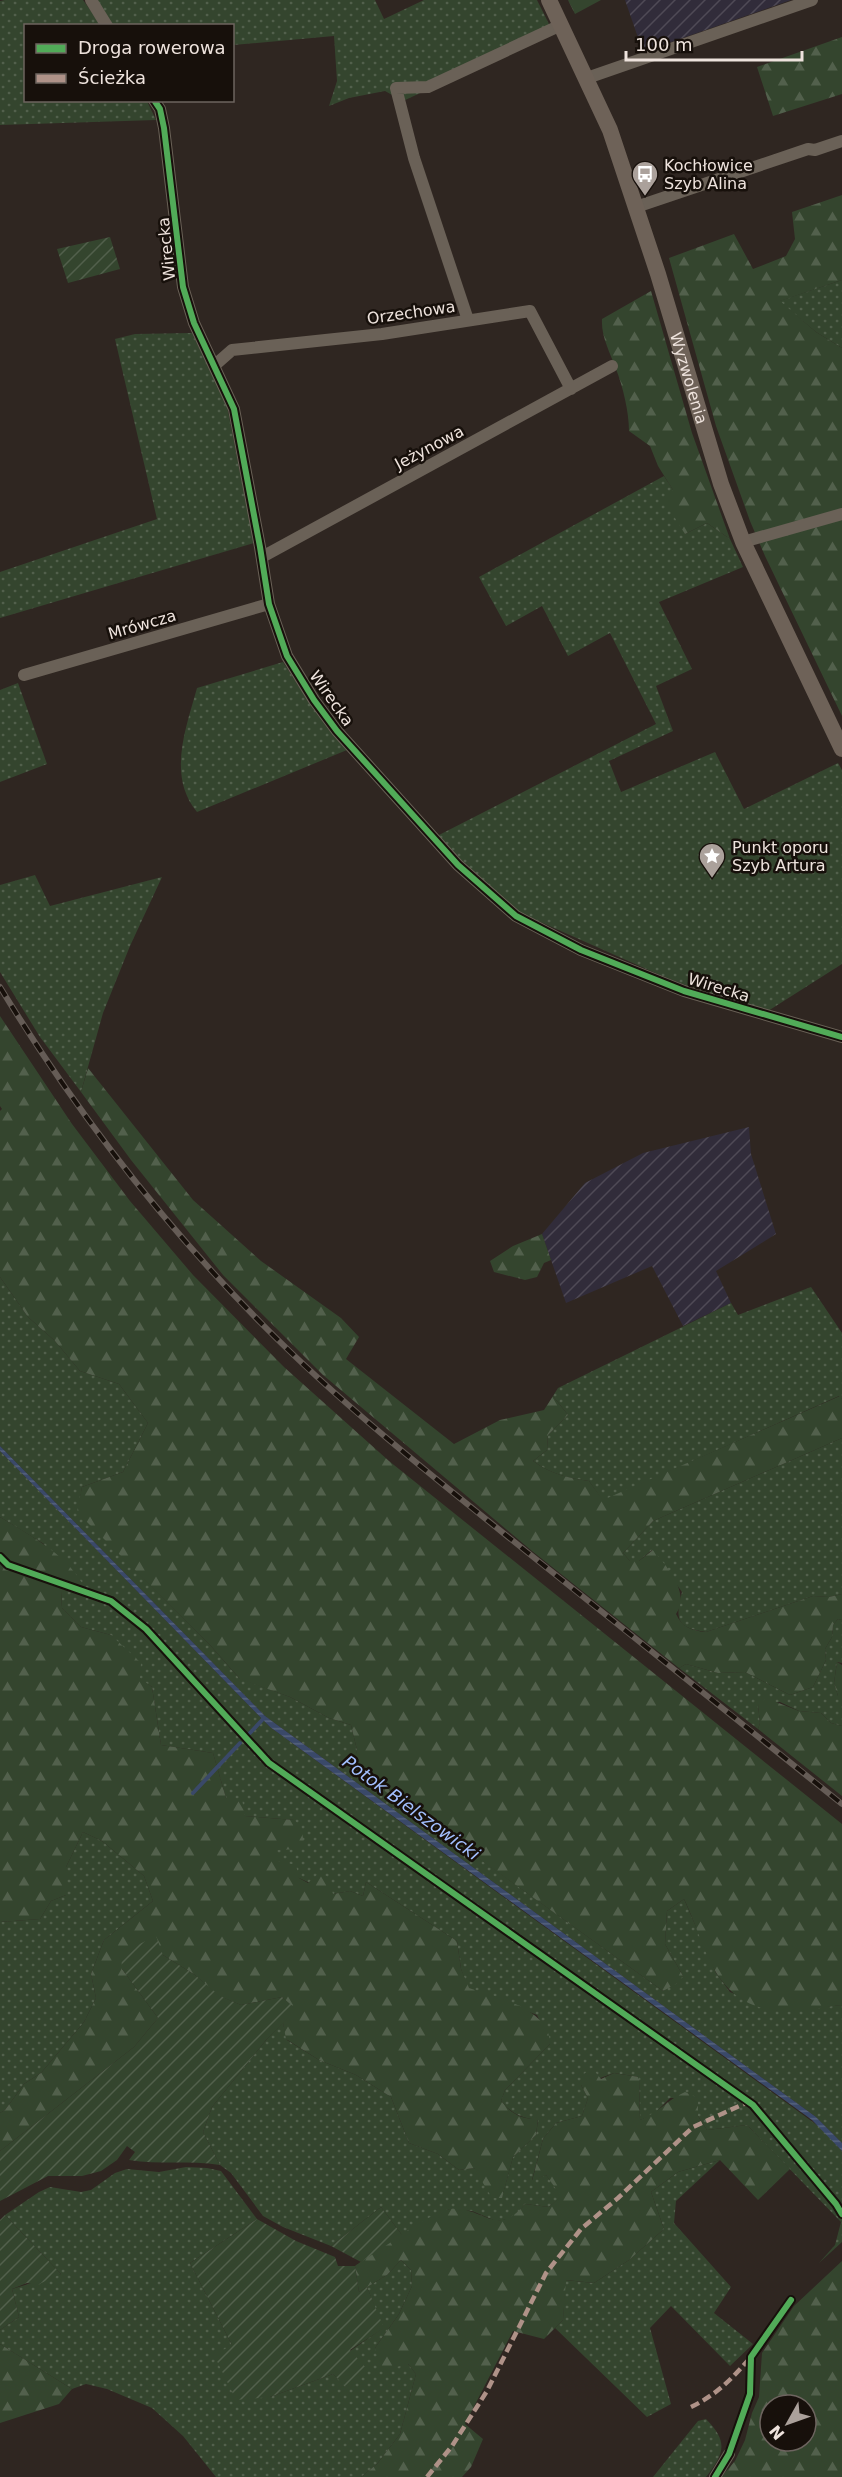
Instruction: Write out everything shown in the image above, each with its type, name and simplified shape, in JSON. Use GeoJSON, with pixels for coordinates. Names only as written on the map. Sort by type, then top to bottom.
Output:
{"type":"FeatureCollection","features":[{"type":"Feature","properties":{"kind":"street"},"geometry":{"type":"LineString","coordinates":[[91,0],[106,24]]}},
{"type":"Feature","properties":{"kind":"street","name":"Wyzwolenia"},"geometry":{"type":"LineString","coordinates":[[549,0],[588,78],[610,130],[721,484],[743,542],[842,749]]}},
{"type":"Feature","properties":{"kind":"street"},"geometry":{"type":"LineString","coordinates":[[588,78],[812,0]]}},
{"type":"Feature","properties":{"kind":"street"},"geometry":{"type":"LineString","coordinates":[[468,320],[414,158],[396,87],[428,87],[561,25]]}},
{"type":"Feature","properties":{"kind":"street","name":"Wirecka"},"geometry":{"type":"LineString","coordinates":[[155,102],[160,109],[166,137],[183,287],[194,323],[234,409],[269,604],[287,656],[314,700],[337,731],[458,865],[503,907],[516,916],[581,950],[684,991],[842,1037]]}},
{"type":"Feature","properties":{"kind":"street"},"geometry":{"type":"LineString","coordinates":[[636,207],[808,149],[815,150],[842,141]]}},
{"type":"Feature","properties":{"kind":"street","name":"Orzechowa"},"geometry":{"type":"LineString","coordinates":[[215,365],[232,350],[382,334],[530,311],[571,389]]}},
{"type":"Feature","properties":{"kind":"street","name":"Jeżynowa"},"geometry":{"type":"LineString","coordinates":[[262,557],[612,366]]}},
{"type":"Feature","properties":{"kind":"street"},"geometry":{"type":"LineString","coordinates":[[743,542],[842,514]]}},
{"type":"Feature","properties":{"kind":"street","name":"Mrówcza"},"geometry":{"type":"LineString","coordinates":[[24,675],[269,604]]}},
{"type":"Feature","properties":{"kind":"street"},"geometry":{"type":"LineString","coordinates":[[715,2477],[729,2454]]}},
{"type":"Feature","properties":{"kind":"shaded area"},"geometry":{"type":"Polygon","coordinates":[[[625,0],[791,0],[643,52],[625,0]]]}},
{"type":"Feature","properties":{"kind":"shaded area"},"geometry":{"type":"Polygon","coordinates":[[[749,1127],[751,1154],[776,1234],[716,1271],[731,1303],[683,1326],[652,1266],[566,1303],[542,1234],[585,1183],[643,1153],[749,1127]]]}},
{"type":"Feature","properties":{"kind":"green space"},"geometry":{"type":"Polygon","coordinates":[[[83,0],[100,24],[24,24],[24,102],[147,102],[156,120],[0,125],[0,1],[83,0]]]}},
{"type":"Feature","properties":{"kind":"green space"},"geometry":{"type":"Polygon","coordinates":[[[96,0],[375,0],[384,19],[424,0],[537,0],[553,32],[403,101],[385,91],[349,98],[329,106],[337,81],[334,36],[234,45],[234,24],[112,24],[96,0]]]}},
{"type":"Feature","properties":{"kind":"green space"},"geometry":{"type":"Polygon","coordinates":[[[568,0],[601,0],[575,14],[568,0]]]}},
{"type":"Feature","properties":{"kind":"green space"},"geometry":{"type":"Polygon","coordinates":[[[842,37],[842,94],[773,116],[757,67],[842,37]]]}},
{"type":"Feature","properties":{"kind":"green space"},"geometry":{"type":"Polygon","coordinates":[[[842,195],[842,280],[780,301],[816,332],[842,348],[842,716],[750,521],[716,426],[669,258],[734,234],[753,269],[786,256],[795,239],[792,212],[842,195]]]}},
{"type":"Feature","properties":{"kind":"green space"},"geometry":{"type":"Polygon","coordinates":[[[110,237],[120,269],[68,283],[57,249],[110,237]]]}},
{"type":"Feature","properties":{"kind":"green space"},"geometry":{"type":"Polygon","coordinates":[[[842,280],[842,348],[816,332],[779,301],[842,280]]]}},
{"type":"Feature","properties":{"kind":"green space"},"geometry":{"type":"Polygon","coordinates":[[[651,291],[692,433],[730,539],[707,523],[685,534],[665,502],[673,490],[658,466],[650,446],[629,431],[623,392],[604,338],[602,319],[651,291]]]}},
{"type":"Feature","properties":{"kind":"green space"},"geometry":{"type":"Polygon","coordinates":[[[192,333],[226,401],[254,543],[0,618],[0,572],[157,519],[115,339],[135,334],[192,333]]]}},
{"type":"Feature","properties":{"kind":"green space"},"geometry":{"type":"Polygon","coordinates":[[[664,476],[673,490],[685,534],[707,523],[730,539],[743,567],[659,602],[692,669],[656,686],[673,731],[609,761],[621,792],[715,752],[744,809],[838,763],[842,770],[842,964],[768,1011],[703,992],[662,976],[518,912],[465,866],[437,836],[656,724],[610,633],[568,656],[542,606],[506,626],[479,577],[664,476]]]}},
{"type":"Feature","properties":{"kind":"green space"},"geometry":{"type":"Polygon","coordinates":[[[283,662],[311,705],[347,750],[197,812],[188,798],[181,767],[184,735],[197,688],[283,662]]]}},
{"type":"Feature","properties":{"kind":"green space"},"geometry":{"type":"Polygon","coordinates":[[[18,683],[47,764],[0,782],[0,690],[18,683]]]}},
{"type":"Feature","properties":{"kind":"green space"},"geometry":{"type":"Polygon","coordinates":[[[35,875],[50,906],[162,877],[130,946],[103,1013],[81,1092],[40,1037],[0,972],[0,885],[35,875]]]}},
{"type":"Feature","properties":{"kind":"green space"},"geometry":{"type":"Polygon","coordinates":[[[0,1016],[72,1124],[130,1201],[193,1275],[284,1367],[389,1461],[842,1824],[842,2005],[802,2011],[778,2011],[756,2006],[739,1997],[715,1971],[684,1899],[667,1911],[665,1944],[683,1976],[676,1984],[663,1991],[353,1768],[357,1750],[351,1725],[329,1718],[290,1697],[240,1679],[210,1645],[77,1512],[82,1487],[123,1472],[148,1423],[119,1384],[80,1371],[55,1341],[28,1317],[0,1277],[0,1111],[2,1109],[0,1106],[0,1016]]]}},
{"type":"Feature","properties":{"kind":"green space"},"geometry":{"type":"Polygon","coordinates":[[[88,1068],[193,1200],[261,1261],[341,1318],[359,1337],[346,1359],[454,1444],[500,1420],[544,1410],[553,1396],[568,1415],[548,1435],[547,1450],[533,1461],[560,1475],[589,1481],[603,1500],[840,1396],[842,1399],[842,1438],[653,1521],[623,1553],[630,1561],[639,1561],[653,1550],[670,1572],[679,1589],[681,1598],[676,1614],[678,1618],[688,1628],[706,1632],[813,1596],[829,1597],[842,1594],[842,1620],[838,1619],[833,1625],[832,1637],[825,1649],[826,1660],[813,1687],[790,1695],[745,1672],[718,1673],[686,1664],[679,1668],[532,1551],[323,1375],[223,1275],[131,1160],[81,1092],[88,1068]]]}},
{"type":"Feature","properties":{"kind":"green space"},"geometry":{"type":"Polygon","coordinates":[[[542,1234],[551,1260],[544,1263],[537,1277],[525,1280],[494,1272],[490,1261],[513,1246],[542,1234]]]}},
{"type":"Feature","properties":{"kind":"green space"},"geometry":{"type":"Polygon","coordinates":[[[0,1277],[28,1317],[55,1341],[80,1371],[119,1384],[148,1423],[123,1472],[82,1487],[78,1512],[210,1645],[239,1678],[290,1697],[329,1718],[351,1725],[357,1750],[354,1768],[663,1991],[683,1976],[665,1944],[667,1911],[684,1899],[716,1973],[730,1992],[779,2011],[842,2005],[842,2143],[816,2117],[265,1716],[0,1446],[0,1277]]]}},
{"type":"Feature","properties":{"kind":"green space"},"geometry":{"type":"Polygon","coordinates":[[[811,1287],[842,1333],[842,1399],[839,1396],[603,1501],[589,1481],[560,1475],[533,1461],[547,1450],[548,1435],[568,1415],[553,1396],[558,1388],[731,1303],[738,1315],[811,1287]]]}},
{"type":"Feature","properties":{"kind":"green space"},"geometry":{"type":"Polygon","coordinates":[[[842,1438],[842,1594],[829,1597],[813,1596],[706,1632],[689,1628],[680,1621],[679,1609],[682,1592],[652,1550],[639,1561],[630,1561],[623,1553],[653,1521],[842,1438]]]}},
{"type":"Feature","properties":{"kind":"green space"},"geometry":{"type":"Polygon","coordinates":[[[0,1451],[270,1727],[821,2128],[842,2151],[842,2242],[819,2263],[835,2245],[841,2222],[747,2125],[707,2130],[698,2116],[698,2098],[670,2098],[653,2115],[640,2120],[639,2077],[614,2073],[581,2085],[588,2098],[582,2116],[556,2123],[543,2139],[532,2180],[546,2175],[562,2196],[549,2207],[525,2204],[514,2218],[496,2221],[472,2211],[449,2209],[402,2235],[381,2207],[331,2246],[283,2227],[263,2216],[231,2173],[220,2165],[203,2132],[212,2107],[266,2040],[283,2023],[287,2040],[319,2060],[356,2075],[391,2097],[409,2143],[438,2154],[459,2170],[474,2168],[502,2197],[513,2157],[536,2135],[538,2120],[517,2115],[501,2101],[505,2090],[550,2044],[537,2015],[468,1988],[461,1969],[457,1941],[366,1882],[363,1896],[350,1891],[333,1894],[299,1878],[277,1862],[277,1850],[294,1820],[245,1816],[226,1798],[213,1753],[161,1745],[152,1687],[140,1679],[111,1635],[81,1627],[62,1608],[61,1591],[44,1544],[0,1517],[0,1451]]]}},
{"type":"Feature","properties":{"kind":"green space"},"geometry":{"type":"Polygon","coordinates":[[[0,1517],[35,1538],[66,1562],[82,1583],[61,1591],[62,1608],[81,1627],[111,1635],[141,1663],[140,1678],[152,1687],[161,1745],[213,1753],[226,1798],[242,1799],[245,1816],[294,1820],[301,1826],[304,1844],[300,1849],[277,1850],[277,1861],[296,1865],[299,1878],[308,1883],[317,1875],[327,1876],[333,1894],[350,1891],[363,1896],[366,1882],[457,1941],[461,1969],[469,1988],[520,2006],[541,2022],[548,2032],[550,2044],[505,2090],[501,2101],[517,2115],[538,2119],[536,2135],[513,2157],[502,2198],[492,2198],[474,2168],[459,2170],[438,2154],[409,2143],[391,2097],[356,2075],[319,2060],[286,2039],[283,2023],[296,2010],[282,1997],[241,2005],[219,1996],[195,1975],[163,1955],[122,1969],[158,2018],[134,2047],[0,2151],[0,2113],[5,2110],[24,2084],[41,2073],[84,2022],[96,1998],[91,1974],[104,1940],[153,1901],[144,1876],[102,1841],[83,1832],[66,1867],[66,1895],[51,1901],[40,1919],[0,1922],[0,1517]]]}},
{"type":"Feature","properties":{"kind":"green space"},"geometry":{"type":"Polygon","coordinates":[[[838,1619],[842,1620],[842,1663],[837,1662],[834,1683],[838,1696],[842,1696],[842,1726],[831,1723],[821,1713],[799,1711],[780,1702],[758,1705],[760,1723],[758,1729],[679,1668],[686,1664],[718,1673],[745,1672],[790,1695],[813,1687],[826,1660],[825,1649],[832,1637],[833,1625],[838,1619]]]}},
{"type":"Feature","properties":{"kind":"green space"},"geometry":{"type":"Polygon","coordinates":[[[837,1662],[842,1665],[842,1696],[838,1696],[834,1683],[837,1662]]]}},
{"type":"Feature","properties":{"kind":"green space"},"geometry":{"type":"Polygon","coordinates":[[[766,1698],[799,1711],[821,1713],[831,1723],[842,1726],[842,1796],[758,1729],[760,1723],[758,1705],[766,1698]]]}},
{"type":"Feature","properties":{"kind":"green space"},"geometry":{"type":"Polygon","coordinates":[[[83,1832],[102,1841],[144,1876],[153,1901],[104,1940],[91,1974],[96,1998],[84,2022],[41,2073],[24,2084],[5,2110],[0,2113],[0,1922],[40,1919],[51,1901],[66,1895],[66,1867],[83,1832]]]}},
{"type":"Feature","properties":{"kind":"green space"},"geometry":{"type":"Polygon","coordinates":[[[156,1936],[163,1955],[195,1975],[220,1996],[241,2005],[282,1997],[297,2010],[266,2040],[212,2107],[203,2132],[220,2165],[129,2160],[135,2152],[127,2146],[117,2160],[101,2171],[82,2176],[48,2176],[0,2201],[0,2151],[134,2047],[158,2018],[122,1969],[121,1953],[156,1936]]]}},
{"type":"Feature","properties":{"kind":"green space"},"geometry":{"type":"Polygon","coordinates":[[[592,2068],[601,2079],[614,2073],[639,2077],[640,2120],[685,2092],[698,2098],[698,2116],[707,2130],[747,2125],[790,2169],[758,2200],[720,2160],[678,2172],[651,2192],[664,2229],[629,2260],[594,2283],[566,2280],[563,2320],[544,2339],[513,2331],[465,2424],[483,2439],[471,2467],[462,2477],[361,2477],[377,2464],[400,2434],[416,2374],[408,2364],[381,2371],[375,2348],[399,2314],[412,2286],[411,2270],[401,2260],[387,2275],[359,2292],[355,2266],[403,2233],[442,2211],[462,2209],[497,2220],[506,2219],[515,2214],[525,2204],[549,2207],[561,2196],[546,2175],[532,2181],[543,2139],[556,2123],[582,2116],[588,2098],[581,2085],[581,2076],[592,2068]]]}},
{"type":"Feature","properties":{"kind":"green space"},"geometry":{"type":"Polygon","coordinates":[[[720,2160],[676,2201],[674,2223],[731,2287],[714,2313],[753,2344],[730,2366],[671,2306],[650,2328],[671,2404],[647,2417],[555,2328],[563,2320],[565,2280],[594,2283],[629,2260],[664,2229],[651,2192],[678,2172],[720,2160]]]}},
{"type":"Feature","properties":{"kind":"green space"},"geometry":{"type":"Polygon","coordinates":[[[186,2167],[221,2171],[257,2219],[190,2263],[232,2345],[270,2397],[333,2374],[347,2387],[350,2351],[383,2328],[367,2287],[387,2275],[401,2260],[411,2270],[412,2286],[399,2314],[375,2348],[408,2364],[416,2374],[400,2434],[377,2464],[361,2477],[216,2477],[183,2436],[152,2408],[107,2389],[86,2384],[72,2389],[0,2344],[0,2330],[19,2317],[12,2289],[61,2274],[5,2215],[50,2187],[81,2192],[91,2190],[115,2173],[127,2169],[159,2172],[186,2167]]]}},
{"type":"Feature","properties":{"kind":"green space"},"geometry":{"type":"Polygon","coordinates":[[[381,2207],[402,2235],[361,2262],[331,2246],[381,2207]]]}},
{"type":"Feature","properties":{"kind":"green space"},"geometry":{"type":"Polygon","coordinates":[[[5,2215],[61,2274],[37,2285],[27,2283],[12,2289],[19,2317],[0,2330],[0,2220],[5,2215]]]}},
{"type":"Feature","properties":{"kind":"green space"},"geometry":{"type":"Polygon","coordinates":[[[257,2219],[296,2241],[335,2257],[338,2266],[355,2266],[359,2292],[367,2287],[384,2328],[350,2350],[366,2368],[347,2388],[333,2374],[270,2397],[236,2400],[214,2355],[232,2345],[190,2263],[257,2219]]]}},
{"type":"Feature","properties":{"kind":"green space"},"geometry":{"type":"Polygon","coordinates":[[[842,2261],[842,2477],[721,2477],[735,2461],[745,2440],[758,2399],[758,2453],[818,2453],[818,2393],[759,2393],[762,2353],[794,2306],[842,2261]]]}},
{"type":"Feature","properties":{"kind":"green space"},"geometry":{"type":"Polygon","coordinates":[[[0,2344],[72,2389],[59,2404],[0,2423],[0,2344]]]}},
{"type":"Feature","properties":{"kind":"green space"},"geometry":{"type":"Polygon","coordinates":[[[706,2419],[718,2435],[721,2448],[717,2461],[706,2477],[653,2477],[698,2421],[706,2419]]]}},
{"type":"Feature","properties":{"kind":"water"},"geometry":{"type":"Polygon","coordinates":[[[0,1446],[265,1716],[816,2117],[842,2143],[842,2151],[812,2120],[270,1727],[0,1451],[0,1446]]]}},
{"type":"Feature","properties":{"kind":"waterway"},"geometry":{"type":"LineString","coordinates":[[250,1733],[264,1718]]}},
{"type":"Feature","properties":{"kind":"waterway"},"geometry":{"type":"LineString","coordinates":[[193,1793],[240,1743]]}},
{"type":"Feature","properties":{"kind":"railway"},"geometry":{"type":"LineString","coordinates":[[0,987],[58,1077],[154,1205],[225,1285],[293,1355],[425,1470],[842,1804]]}},
{"type":"Feature","properties":{"kind":"marked path"},"geometry":{"type":"LineString","coordinates":[[427,2477],[452,2446],[487,2391],[546,2273],[581,2229],[618,2198],[693,2127],[748,2102]]}},
{"type":"Feature","properties":{"kind":"marked path"},"geometry":{"type":"LineString","coordinates":[[691,2407],[723,2386],[750,2358]]}},
{"type":"Feature","properties":{"kind":"cycle path"},"geometry":{"type":"LineString","coordinates":[[155,102],[160,109],[164,128],[183,287],[194,323],[234,409],[269,604],[287,656],[314,700],[337,731],[458,865],[516,916],[581,950],[684,991],[842,1037]]}},
{"type":"Feature","properties":{"kind":"cycle path"},"geometry":{"type":"LineString","coordinates":[[0,1557],[8,1565],[111,1601],[146,1629],[269,1763],[753,2105],[842,2214]]}},
{"type":"Feature","properties":{"kind":"cycle path"},"geometry":{"type":"LineString","coordinates":[[715,2477],[729,2454],[750,2394],[751,2357],[791,2300]]}},
{"type":"Feature","properties":{"kind":"place","name":"Kochłowice Szyb Alina"},"geometry":{"type":"Point","coordinates":[645,197]}},
{"type":"Feature","properties":{"kind":"place","name":"Punkt oporu Szyb Artura"},"geometry":{"type":"Point","coordinates":[712,879]}},
{"type":"Feature","properties":{"kind":"water label","name":"Potok Bielszowicki"},"geometry":{"type":"Point","coordinates":[411,1808]}}]}
